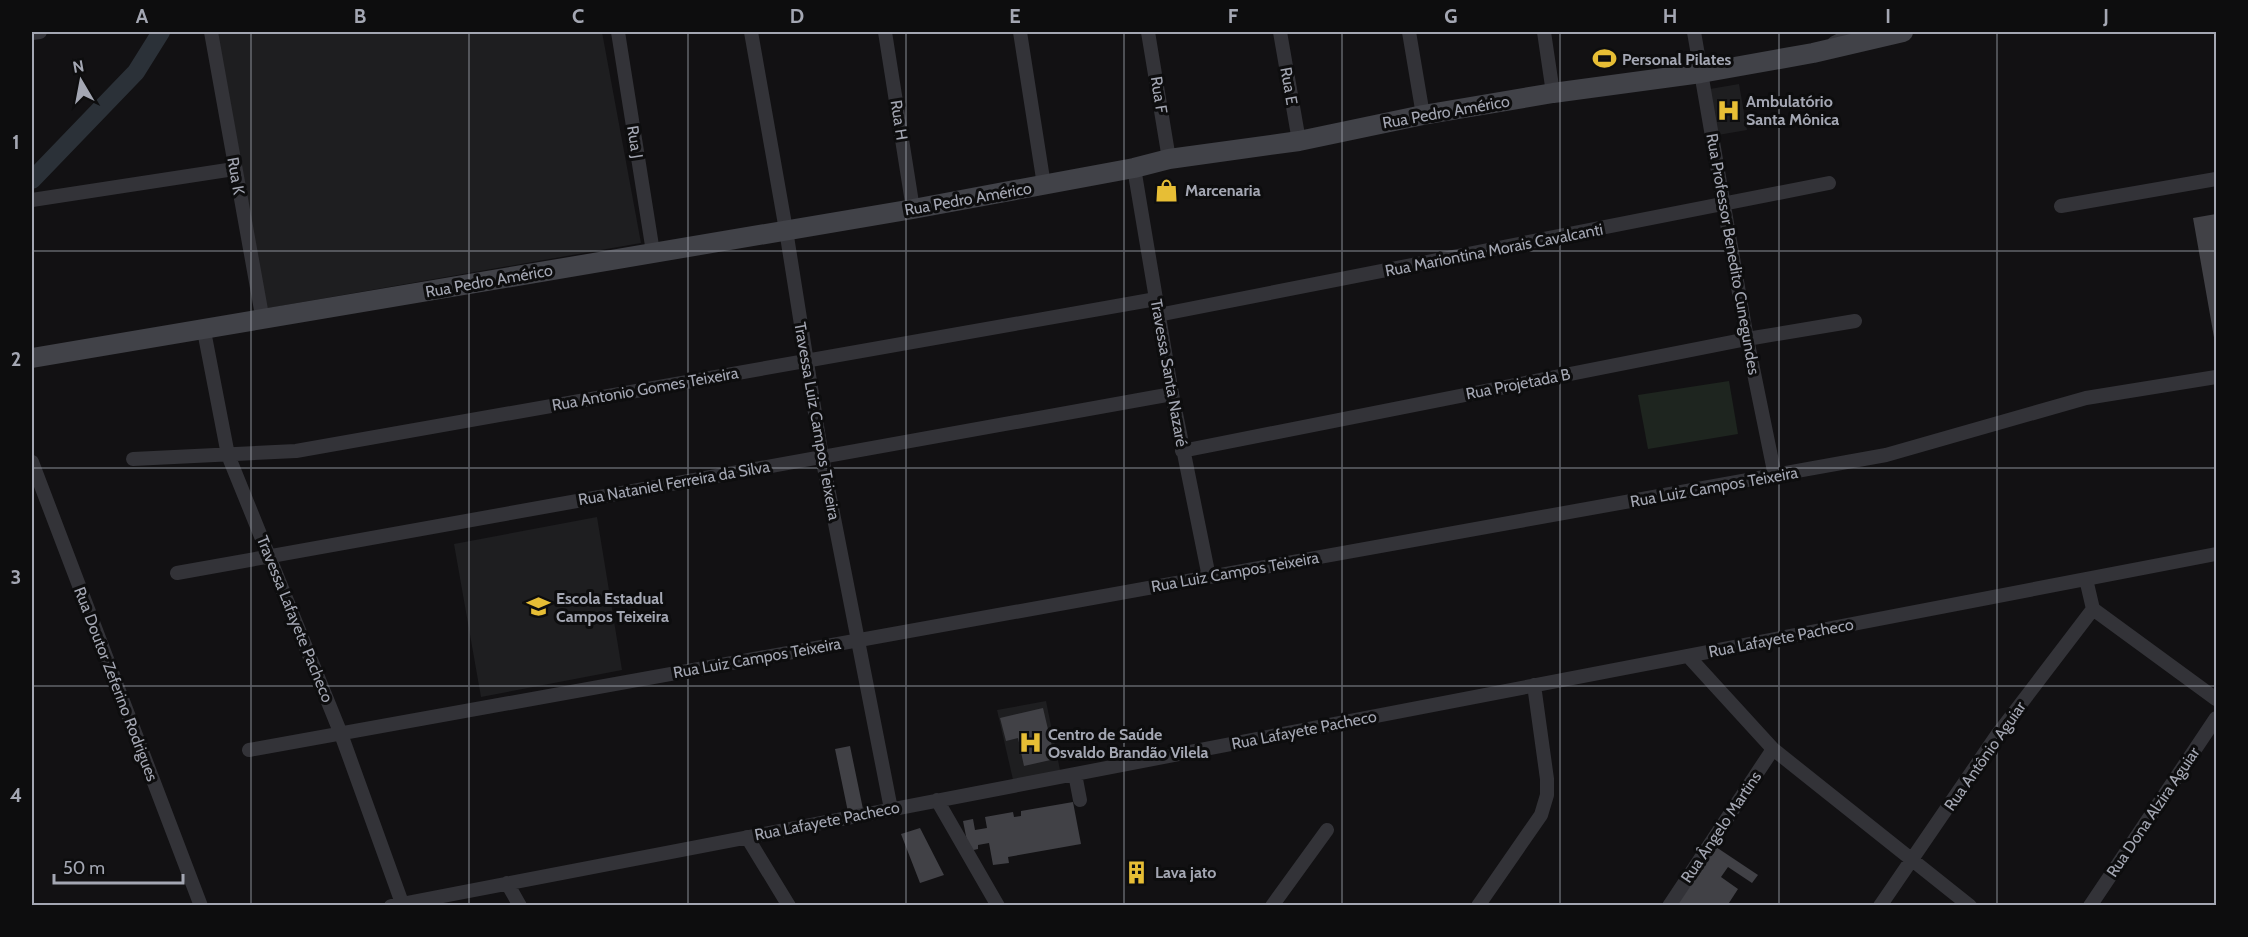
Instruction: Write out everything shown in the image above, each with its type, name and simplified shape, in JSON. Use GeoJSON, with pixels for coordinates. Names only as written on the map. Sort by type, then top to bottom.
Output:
{"type":"FeatureCollection","features":[{"type":"Feature","properties":{"kind":"street"},"geometry":{"type":"LineString","coordinates":[[32,33],[40,32]]}},
{"type":"Feature","properties":{"kind":"street","name":"Rua K"},"geometry":{"type":"LineString","coordinates":[[211,32],[263,321]]}},
{"type":"Feature","properties":{"kind":"street","name":"Rua J"},"geometry":{"type":"LineString","coordinates":[[618,32],[652,252]]}},
{"type":"Feature","properties":{"kind":"street","name":"Travessa Luiz Campos Teixeira"},"geometry":{"type":"LineString","coordinates":[[751,32],[786,230],[822,457],[891,809]]}},
{"type":"Feature","properties":{"kind":"street","name":"Rua H"},"geometry":{"type":"LineString","coordinates":[[885,32],[913,209]]}},
{"type":"Feature","properties":{"kind":"street"},"geometry":{"type":"LineString","coordinates":[[1020,32],[1044,185]]}},
{"type":"Feature","properties":{"kind":"street","name":"Rua F"},"geometry":{"type":"LineString","coordinates":[[1148,32],[1169,159]]}},
{"type":"Feature","properties":{"kind":"street","name":"Rua E"},"geometry":{"type":"LineString","coordinates":[[1280,32],[1299,141]]}},
{"type":"Feature","properties":{"kind":"street"},"geometry":{"type":"LineString","coordinates":[[1409,32],[1423,115]]}},
{"type":"Feature","properties":{"kind":"street"},"geometry":{"type":"LineString","coordinates":[[1544,32],[1552,93]]}},
{"type":"Feature","properties":{"kind":"street","name":"Rua Professor Benedito Cunegundes"},"geometry":{"type":"LineString","coordinates":[[1694,32],[1747,339],[1775,476]]}},
{"type":"Feature","properties":{"kind":"street"},"geometry":{"type":"LineString","coordinates":[[1813,53],[1856,32]]}},
{"type":"Feature","properties":{"kind":"street","name":"Rua Pedro Américo"},"geometry":{"type":"LineString","coordinates":[[32,358],[204,331],[652,252],[913,209],[1134,168],[1169,159],[1299,141],[1423,115],[1552,93],[1701,73],[1813,53],[1903,32]]}},
{"type":"Feature","properties":{"kind":"street","name":"Travessa Santa Nazaré"},"geometry":{"type":"LineString","coordinates":[[1134,168],[1182,451],[1209,577]]}},
{"type":"Feature","properties":{"kind":"street"},"geometry":{"type":"LineString","coordinates":[[32,200],[234,169]]}},
{"type":"Feature","properties":{"kind":"street"},"geometry":{"type":"LineString","coordinates":[[2061,206],[2217,179]]}},
{"type":"Feature","properties":{"kind":"street","name":"Rua Mariontina Morais Cavalcanti"},"geometry":{"type":"LineString","coordinates":[[1158,315],[1829,183]]}},
{"type":"Feature","properties":{"kind":"street","name":"Rua Antonio Gomes Teixeira"},"geometry":{"type":"LineString","coordinates":[[133,459],[296,451],[1156,299]]}},
{"type":"Feature","properties":{"kind":"street","name":"Rua Projetada B"},"geometry":{"type":"LineString","coordinates":[[1182,451],[1747,339],[1855,321]]}},
{"type":"Feature","properties":{"kind":"street","name":"Travessa Lafayete Pacheco"},"geometry":{"type":"LineString","coordinates":[[204,331],[228,455],[340,734],[397,904]]}},
{"type":"Feature","properties":{"kind":"street","name":"Rua Luiz Campos Teixeira"},"geometry":{"type":"LineString","coordinates":[[249,750],[1886,455],[2086,398],[2217,377]]}},
{"type":"Feature","properties":{"kind":"street","name":"Rua Nataniel Ferreira da Silva"},"geometry":{"type":"LineString","coordinates":[[177,573],[1172,393]]}},
{"type":"Feature","properties":{"kind":"street","name":"Rua Doutor Zeferino Rodrigues"},"geometry":{"type":"LineString","coordinates":[[32,462],[201,906]]}},
{"type":"Feature","properties":{"kind":"street","name":"Rua Lafayete Pacheco"},"geometry":{"type":"LineString","coordinates":[[397,904],[2217,554]]}},
{"type":"Feature","properties":{"kind":"street"},"geometry":{"type":"LineString","coordinates":[[2086,579],[2093,609],[2217,699]]}},
{"type":"Feature","properties":{"kind":"street","name":"Rua Antônio Aguiar"},"geometry":{"type":"LineString","coordinates":[[1880,906],[1997,735],[2093,609]]}},
{"type":"Feature","properties":{"kind":"street"},"geometry":{"type":"LineString","coordinates":[[1689,656],[1773,749],[1970,906]]}},
{"type":"Feature","properties":{"kind":"street"},"geometry":{"type":"LineString","coordinates":[[1478,906],[1541,815],[1547,795],[1547,779],[1534,685]]}},
{"type":"Feature","properties":{"kind":"street","name":"Rua Dona Alzira Aguiar"},"geometry":{"type":"LineString","coordinates":[[2090,906],[2217,718]]}},
{"type":"Feature","properties":{"kind":"street","name":"Rua Ângelo Martins"},"geometry":{"type":"LineString","coordinates":[[1669,906],[1773,749]]}},
{"type":"Feature","properties":{"kind":"street"},"geometry":{"type":"LineString","coordinates":[[1075,774],[1080,800]]}},
{"type":"Feature","properties":{"kind":"street"},"geometry":{"type":"LineString","coordinates":[[937,800],[998,906]]}},
{"type":"Feature","properties":{"kind":"street"},"geometry":{"type":"LineString","coordinates":[[1272,906],[1327,831]]}},
{"type":"Feature","properties":{"kind":"street"},"geometry":{"type":"LineString","coordinates":[[747,837],[789,906]]}},
{"type":"Feature","properties":{"kind":"street"},"geometry":{"type":"LineString","coordinates":[[507,883],[520,906]]}},
{"type":"Feature","properties":{"kind":"shaded area"},"geometry":{"type":"Polygon","coordinates":[[[214,32],[602,32],[641,243],[263,309],[214,32]]]}},
{"type":"Feature","properties":{"kind":"shaded area","name":"Ambulatório Santa Mônica"},"geometry":{"type":"Polygon","coordinates":[[[1739,84],[1747,130],[1718,135],[1710,89],[1739,84]]]}},
{"type":"Feature","properties":{"kind":"shaded area"},"geometry":{"type":"Polygon","coordinates":[[[1729,381],[1738,434],[1648,449],[1638,395],[1729,381]]]}},
{"type":"Feature","properties":{"kind":"shaded area","name":"Escola Estadual Campos Teixeira"},"geometry":{"type":"Polygon","coordinates":[[[597,517],[622,670],[481,697],[454,544],[597,517]]]}},
{"type":"Feature","properties":{"kind":"shaded area","name":"Centro de Saúde Osvaldo Brandão Vilela"},"geometry":{"type":"Polygon","coordinates":[[[1046,701],[1061,775],[1014,784],[997,710],[1046,701]]]}},
{"type":"Feature","properties":{"kind":"building"},"geometry":{"type":"Polygon","coordinates":[[[2216,214],[2216,343],[2215,343],[2193,218],[2216,214]]]}},
{"type":"Feature","properties":{"kind":"building"},"geometry":{"type":"Polygon","coordinates":[[[1043,708],[1055,759],[1024,766],[1018,738],[1006,741],[1000,718],[1043,708]]]}},
{"type":"Feature","properties":{"kind":"building"},"geometry":{"type":"Polygon","coordinates":[[[850,746],[863,809],[848,812],[835,749],[850,746]]]}},
{"type":"Feature","properties":{"kind":"building"},"geometry":{"type":"Polygon","coordinates":[[[1073,802],[1081,844],[1008,857],[1009,863],[993,865],[989,843],[978,845],[978,849],[969,851],[963,821],[973,819],[975,830],[987,828],[985,817],[1013,812],[1014,817],[1021,816],[1021,811],[1073,802]]]}},
{"type":"Feature","properties":{"kind":"building"},"geometry":{"type":"Polygon","coordinates":[[[920,828],[944,875],[920,883],[901,834],[920,828]]]}},
{"type":"Feature","properties":{"kind":"building"},"geometry":{"type":"Polygon","coordinates":[[[1713,845],[1758,875],[1752,883],[1728,867],[1721,877],[1738,889],[1727,906],[1672,906],[1713,845]]]}},
{"type":"Feature","properties":{"kind":"building","name":"Lava jato"},"geometry":{"type":"Polygon","coordinates":[[[1139,863],[1146,875],[1135,881],[1129,868],[1139,863]]]}},
{"type":"Feature","properties":{"kind":"waterway"},"geometry":{"type":"LineString","coordinates":[[32,180],[136,72],[161,32]]}},
{"type":"Feature","properties":{"kind":"place","name":"Personal Pilates"},"geometry":{"type":"Point","coordinates":[1604,59]}},
{"type":"Feature","properties":{"kind":"place","name":"Ambulatório Santa Mônica"},"geometry":{"type":"Point","coordinates":[1728,110]}},
{"type":"Feature","properties":{"kind":"place","name":"Marcenaria"},"geometry":{"type":"Point","coordinates":[1167,190]}},
{"type":"Feature","properties":{"kind":"place","name":"Escola Estadual Campos Teixeira"},"geometry":{"type":"Point","coordinates":[538,607]}},
{"type":"Feature","properties":{"kind":"place","name":"Centro de Saúde Osvaldo Brandão Vilela"},"geometry":{"type":"Point","coordinates":[1030,743]}},
{"type":"Feature","properties":{"kind":"place","name":"Lava jato"},"geometry":{"type":"Point","coordinates":[1137,872]}}]}
